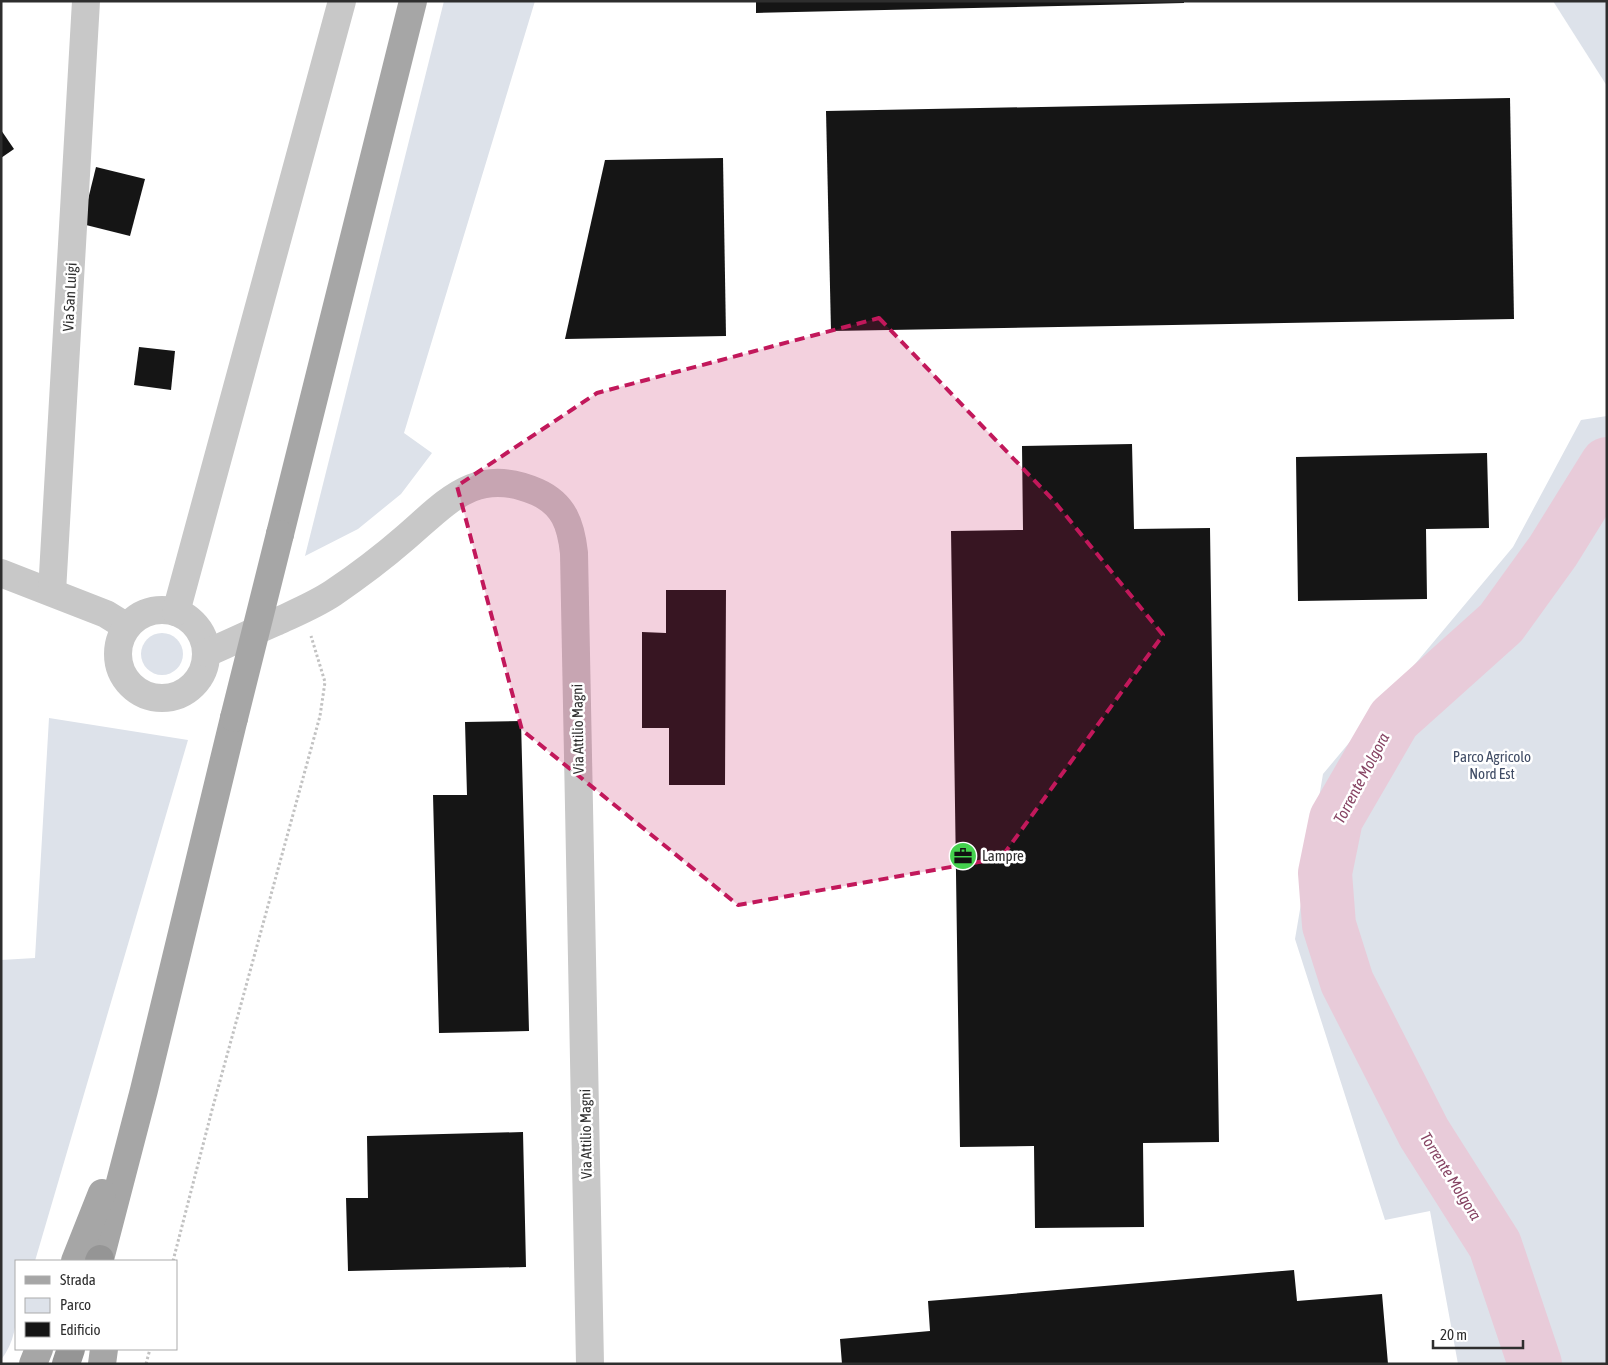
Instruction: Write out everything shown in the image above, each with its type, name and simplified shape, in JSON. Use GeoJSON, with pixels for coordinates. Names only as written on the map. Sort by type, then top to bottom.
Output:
{"type":"FeatureCollection","features":[{"type":"Feature","properties":{"kind":"highway"},"geometry":{"type":"LineString","coordinates":[[66,1364],[71,1350]]}},
{"type":"Feature","properties":{"kind":"highway"},"geometry":{"type":"LineString","coordinates":[[78,1364],[81,1350]]}},
{"type":"Feature","properties":{"kind":"main road"},"geometry":{"type":"LineString","coordinates":[[98,1260],[144,1090],[234,718],[412,1]]}},
{"type":"Feature","properties":{"kind":"main road"},"geometry":{"type":"LineString","coordinates":[[33,1364],[39,1350]]}},
{"type":"Feature","properties":{"kind":"main road"},"geometry":{"type":"LineString","coordinates":[[102,1364],[104,1350]]}},
{"type":"Feature","properties":{"kind":"street","name":"Via San Luigi"},"geometry":{"type":"LineString","coordinates":[[52,592],[86,1]]}},
{"type":"Feature","properties":{"kind":"street"},"geometry":{"type":"LineString","coordinates":[[176,612],[342,1]]}},
{"type":"Feature","properties":{"kind":"street","name":"Via Attilio Magni"},"geometry":{"type":"LineString","coordinates":[[207,653],[301,611],[331,594],[405,538],[443,504],[480,485],[502,482],[529,489],[548,497],[567,519],[574,553],[590,1364]]}},
{"type":"Feature","properties":{"kind":"street"},"geometry":{"type":"LineString","coordinates":[[1,573],[106,614],[127,627]]}},
{"type":"Feature","properties":{"kind":"street"},"geometry":{"type":"LineString","coordinates":[[162,610],[176,612],[188,618],[198,627],[207,653],[204,668],[197,682],[185,692],[171,697],[156,698],[141,693],[129,683],[121,670],[118,655],[120,640],[127,627],[136,618],[149,612],[162,610]]}},
{"type":"Feature","properties":{"kind":"path"},"geometry":{"type":"LineString","coordinates":[[173,1260],[212,1110],[320,716],[325,682],[315,647],[301,611]]}},
{"type":"Feature","properties":{"kind":"path"},"geometry":{"type":"LineString","coordinates":[[146,1364],[150,1350]]}},
{"type":"Feature","properties":{"kind":"highlighted area"},"geometry":{"type":"Polygon","coordinates":[[[879,318],[1054,501],[1163,635],[1001,858],[738,905],[522,730],[457,486],[597,393],[879,318]]]}},
{"type":"Feature","properties":{"kind":"green space"},"geometry":{"type":"Polygon","coordinates":[[[444,1],[535,1],[404,433],[432,453],[401,494],[358,529],[305,556],[444,1]]]}},
{"type":"Feature","properties":{"kind":"green space"},"geometry":{"type":"Polygon","coordinates":[[[1553,1],[1607,1],[1607,86],[1553,1]]]}},
{"type":"Feature","properties":{"kind":"green space","name":"Parco Agricolo Nord Est"},"geometry":{"type":"Polygon","coordinates":[[[1607,416],[1607,1364],[1458,1364],[1430,1211],[1385,1220],[1295,939],[1323,774],[1513,547],[1581,420],[1607,416]]]}},
{"type":"Feature","properties":{"kind":"green space"},"geometry":{"type":"Polygon","coordinates":[[[166,633],[174,636],[180,642],[183,654],[180,666],[174,672],[158,675],[150,672],[144,666],[141,650],[144,642],[150,636],[166,633]]]}},
{"type":"Feature","properties":{"kind":"green space"},"geometry":{"type":"Polygon","coordinates":[[[49,718],[188,740],[35,1260],[15,1260],[15,1325],[13,1338],[1,1360],[1,960],[35,958],[49,718]]]}},
{"type":"Feature","properties":{"kind":"building"},"geometry":{"type":"Polygon","coordinates":[[[756,1],[1184,1],[1184,3],[756,13],[756,1]]]}},
{"type":"Feature","properties":{"kind":"building"},"geometry":{"type":"Polygon","coordinates":[[[1510,98],[1514,319],[831,331],[826,111],[1510,98]]]}},
{"type":"Feature","properties":{"kind":"building"},"geometry":{"type":"Polygon","coordinates":[[[1,130],[14,149],[1,158],[1,130]]]}},
{"type":"Feature","properties":{"kind":"building"},"geometry":{"type":"Polygon","coordinates":[[[723,158],[726,336],[565,339],[605,160],[723,158]]]}},
{"type":"Feature","properties":{"kind":"building"},"geometry":{"type":"Polygon","coordinates":[[[96,167],[145,179],[130,236],[82,224],[96,167]]]}},
{"type":"Feature","properties":{"kind":"building"},"geometry":{"type":"Polygon","coordinates":[[[139,347],[175,351],[171,390],[134,385],[139,347]]]}},
{"type":"Feature","properties":{"kind":"building"},"geometry":{"type":"Polygon","coordinates":[[[1132,444],[1134,529],[1210,528],[1219,1142],[1143,1143],[1144,1227],[1035,1228],[1034,1146],[960,1147],[951,531],[1023,530],[1022,446],[1132,444]]]}},
{"type":"Feature","properties":{"kind":"building"},"geometry":{"type":"Polygon","coordinates":[[[1487,453],[1489,528],[1426,529],[1427,599],[1298,601],[1296,457],[1487,453]]]}},
{"type":"Feature","properties":{"kind":"building"},"geometry":{"type":"Polygon","coordinates":[[[666,590],[726,590],[725,785],[669,785],[669,728],[642,728],[642,632],[666,633],[666,590]]]}},
{"type":"Feature","properties":{"kind":"building"},"geometry":{"type":"Polygon","coordinates":[[[521,721],[529,1031],[439,1033],[433,795],[467,795],[465,722],[521,721]]]}},
{"type":"Feature","properties":{"kind":"building"},"geometry":{"type":"Polygon","coordinates":[[[523,1132],[526,1267],[348,1271],[346,1198],[368,1198],[367,1136],[523,1132]]]}},
{"type":"Feature","properties":{"kind":"building"},"geometry":{"type":"Polygon","coordinates":[[[1294,1270],[1297,1301],[1382,1294],[1388,1364],[842,1364],[840,1339],[930,1331],[928,1301],[1294,1270]]]}},
{"type":"Feature","properties":{"kind":"waterway","name":"Torrente Molgora"},"geometry":{"type":"LineString","coordinates":[[1535,1364],[1495,1245],[1424,1133],[1347,982],[1329,925],[1325,873],[1336,819],[1394,719],[1501,623],[1553,551],[1607,464]]}},
{"type":"Feature","properties":{"kind":"place","name":"Lampre"},"geometry":{"type":"Point","coordinates":[963,856]}}]}
